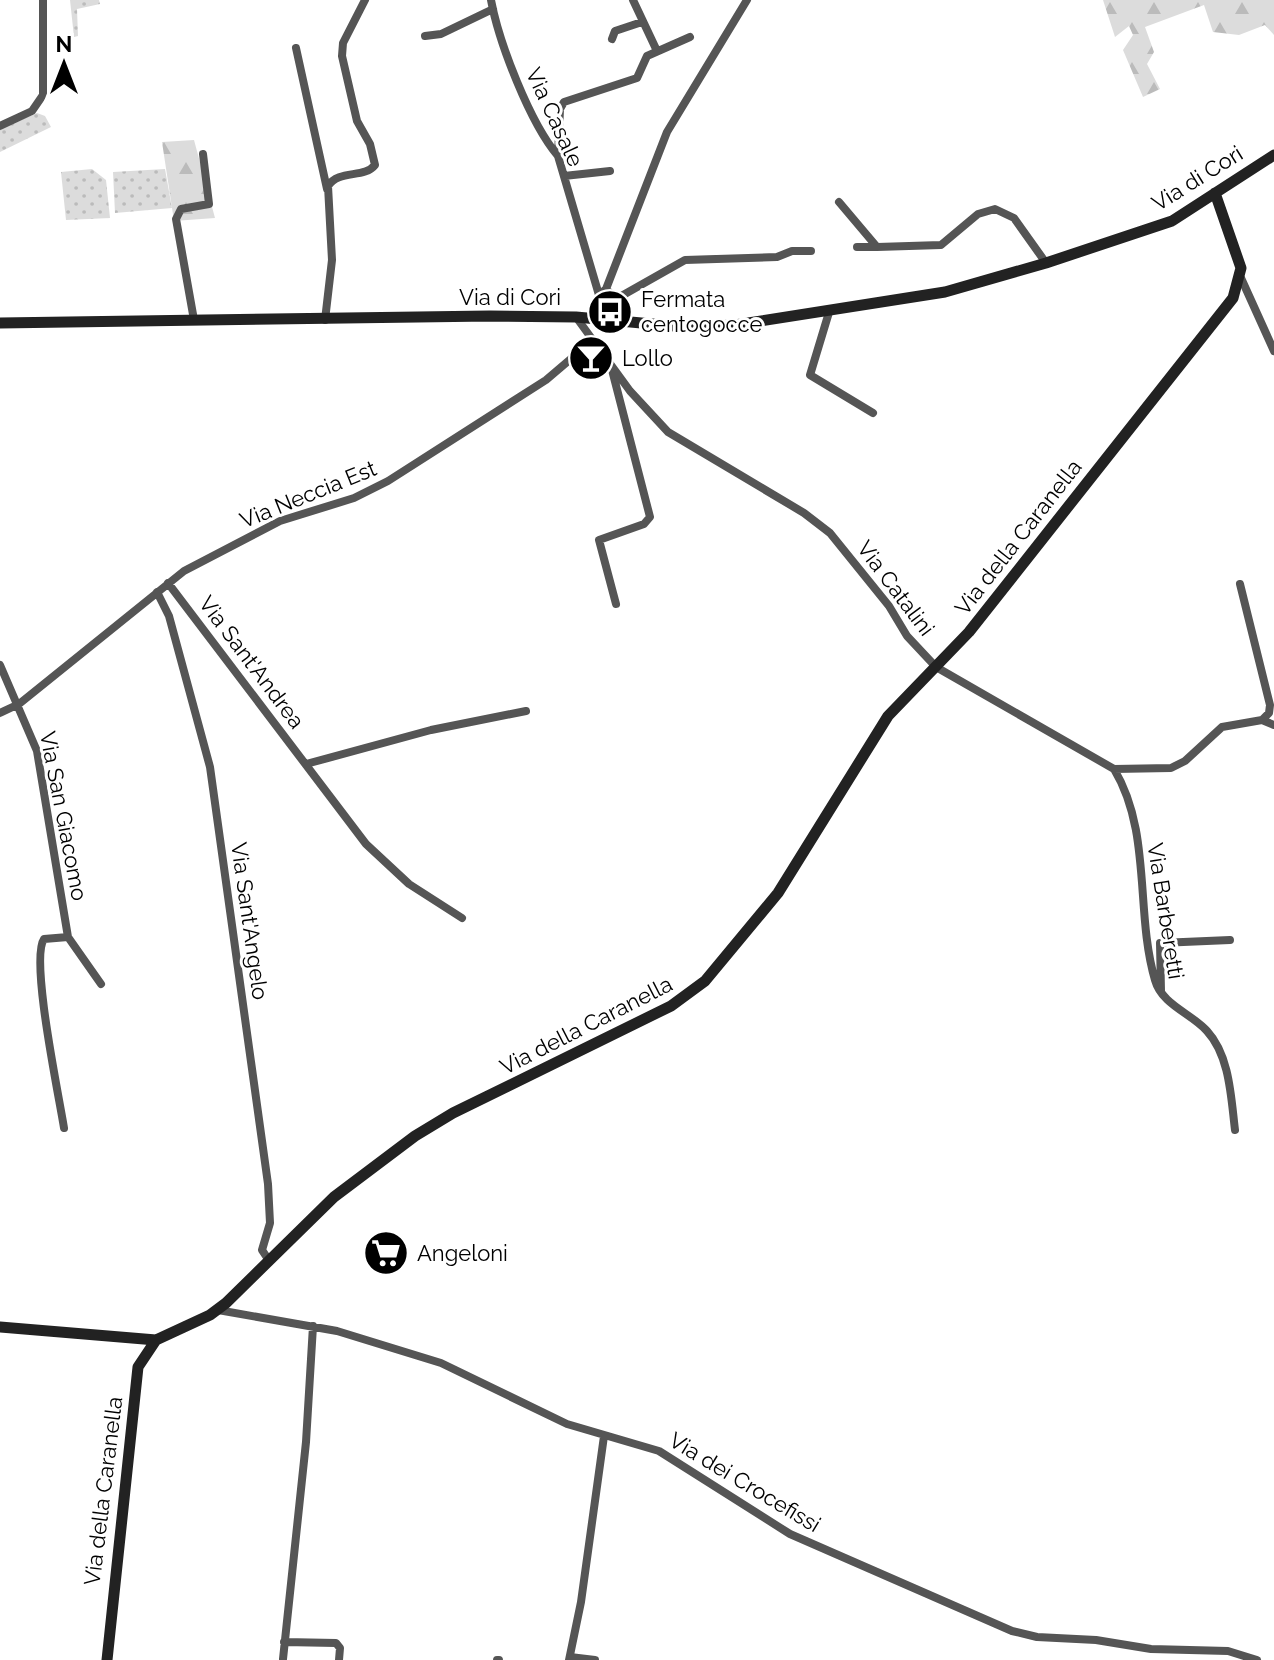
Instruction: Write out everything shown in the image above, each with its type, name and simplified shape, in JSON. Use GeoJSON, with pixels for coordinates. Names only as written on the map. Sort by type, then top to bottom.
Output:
{"type":"FeatureCollection","features":[{"type":"Feature","properties":{"kind":"main road","name":"Via di Cori"},"geometry":{"type":"LineString","coordinates":[[0,323],[576,317],[713,328],[945,292],[1046,263],[1167,223],[1274,155]]}},
{"type":"Feature","properties":{"kind":"main road"},"geometry":{"type":"LineString","coordinates":[[1215,193],[1238,255],[1241,278]]}},
{"type":"Feature","properties":{"kind":"main road","name":"Via della Caranella"},"geometry":{"type":"LineString","coordinates":[[107,1660],[138,1367],[156,1340],[218,1310],[343,1189],[424,1129],[671,1006],[699,987],[778,893],[883,723],[969,632],[1229,303],[1241,278]]}},
{"type":"Feature","properties":{"kind":"main road"},"geometry":{"type":"LineString","coordinates":[[0,1327],[156,1340]]}},
{"type":"Feature","properties":{"kind":"street"},"geometry":{"type":"LineString","coordinates":[[0,126],[32,111],[43,95],[43,0]]}},
{"type":"Feature","properties":{"kind":"street"},"geometry":{"type":"LineString","coordinates":[[327,189],[335,177],[374,167],[370,144],[357,121],[341,53],[365,0]]}},
{"type":"Feature","properties":{"kind":"street"},"geometry":{"type":"LineString","coordinates":[[633,0],[657,51]]}},
{"type":"Feature","properties":{"kind":"street"},"geometry":{"type":"LineString","coordinates":[[599,319],[602,292],[667,132],[747,0]]}},
{"type":"Feature","properties":{"kind":"street"},"geometry":{"type":"LineString","coordinates":[[425,36],[439,35],[492,4]]}},
{"type":"Feature","properties":{"kind":"street","name":"Via Casale"},"geometry":{"type":"LineString","coordinates":[[492,4],[506,52],[546,140],[558,156],[602,292]]}},
{"type":"Feature","properties":{"kind":"street"},"geometry":{"type":"LineString","coordinates":[[612,39],[615,31],[642,22]]}},
{"type":"Feature","properties":{"kind":"street"},"geometry":{"type":"LineString","coordinates":[[558,156],[561,107],[564,102],[637,78],[642,72],[645,57],[690,37]]}},
{"type":"Feature","properties":{"kind":"street"},"geometry":{"type":"LineString","coordinates":[[296,48],[327,189],[332,260],[325,320]]}},
{"type":"Feature","properties":{"kind":"street"},"geometry":{"type":"LineString","coordinates":[[194,320],[176,219],[181,209],[209,204],[203,154]]}},
{"type":"Feature","properties":{"kind":"street"},"geometry":{"type":"LineString","coordinates":[[564,176],[610,171]]}},
{"type":"Feature","properties":{"kind":"street"},"geometry":{"type":"LineString","coordinates":[[839,202],[877,247]]}},
{"type":"Feature","properties":{"kind":"street"},"geometry":{"type":"LineString","coordinates":[[857,247],[939,246],[980,213],[995,209],[1014,218],[1046,263]]}},
{"type":"Feature","properties":{"kind":"street"},"geometry":{"type":"LineString","coordinates":[[616,299],[685,260],[777,257],[792,251],[811,251]]}},
{"type":"Feature","properties":{"kind":"street"},"geometry":{"type":"LineString","coordinates":[[1241,278],[1274,351]]}},
{"type":"Feature","properties":{"kind":"street"},"geometry":{"type":"LineString","coordinates":[[602,292],[616,299]]}},
{"type":"Feature","properties":{"kind":"street"},"geometry":{"type":"LineString","coordinates":[[614,321],[616,299]]}},
{"type":"Feature","properties":{"kind":"street"},"geometry":{"type":"LineString","coordinates":[[830,309],[811,366],[811,377],[873,413]]}},
{"type":"Feature","properties":{"kind":"street","name":"Via Catalini"},"geometry":{"type":"LineString","coordinates":[[576,317],[647,411],[672,435],[823,526],[853,558],[907,636],[936,667],[1114,769]]}},
{"type":"Feature","properties":{"kind":"street","name":"Via Neccia Est"},"geometry":{"type":"LineString","coordinates":[[0,713],[19,704],[168,583],[271,526],[379,486],[546,380],[593,340]]}},
{"type":"Feature","properties":{"kind":"street"},"geometry":{"type":"LineString","coordinates":[[611,365],[650,515],[644,524],[599,540],[616,604]]}},
{"type":"Feature","properties":{"kind":"street","name":"Via Sant'Andrea"},"geometry":{"type":"LineString","coordinates":[[168,583],[358,835],[409,884],[462,918]]}},
{"type":"Feature","properties":{"kind":"street"},"geometry":{"type":"LineString","coordinates":[[1240,584],[1270,705],[1269,713],[1262,720]]}},
{"type":"Feature","properties":{"kind":"street","name":"Via Sant'Angelo"},"geometry":{"type":"LineString","coordinates":[[157,592],[169,616],[210,767],[269,1189],[270,1226],[262,1250],[268,1259]]}},
{"type":"Feature","properties":{"kind":"street","name":"Via San Giacomo"},"geometry":{"type":"LineString","coordinates":[[0,665],[37,751],[68,937],[101,984]]}},
{"type":"Feature","properties":{"kind":"street"},"geometry":{"type":"LineString","coordinates":[[306,764],[431,730],[526,711]]}},
{"type":"Feature","properties":{"kind":"street"},"geometry":{"type":"LineString","coordinates":[[1114,769],[1171,768],[1185,761],[1219,728],[1262,720],[1274,725]]}},
{"type":"Feature","properties":{"kind":"street","name":"Via Barberetti"},"geometry":{"type":"LineString","coordinates":[[1114,769],[1130,812],[1141,867],[1148,940],[1161,992],[1204,1027],[1216,1044],[1228,1081],[1235,1130]]}},
{"type":"Feature","properties":{"kind":"street"},"geometry":{"type":"LineString","coordinates":[[64,1128],[41,985],[40,948],[44,939],[68,937]]}},
{"type":"Feature","properties":{"kind":"street"},"geometry":{"type":"LineString","coordinates":[[1161,992],[1160,943],[1230,940]]}},
{"type":"Feature","properties":{"kind":"street","name":"Via dei Crocefissi"},"geometry":{"type":"LineString","coordinates":[[218,1310],[313,1326],[441,1363],[553,1418],[659,1451],[790,1534],[1012,1631],[1037,1637],[1096,1640],[1151,1649],[1228,1651],[1257,1660]]}},
{"type":"Feature","properties":{"kind":"street"},"geometry":{"type":"LineString","coordinates":[[283,1659],[305,1447],[313,1326]]}},
{"type":"Feature","properties":{"kind":"street"},"geometry":{"type":"LineString","coordinates":[[595,1660],[570,1658],[604,1436]]}},
{"type":"Feature","properties":{"kind":"street"},"geometry":{"type":"LineString","coordinates":[[284,1642],[336,1643],[340,1648],[339,1660]]}},
{"type":"Feature","properties":{"kind":"green space"},"geometry":{"type":"Polygon","coordinates":[[[70,0],[99,0],[100,4],[77,9],[78,36],[74,37],[70,0]]]}},
{"type":"Feature","properties":{"kind":"green space"},"geometry":{"type":"Polygon","coordinates":[[[1103,0],[1274,0],[1274,35],[1265,25],[1239,35],[1213,32],[1204,5],[1145,27],[1154,52],[1147,64],[1160,89],[1143,97],[1123,50],[1133,35],[1129,26],[1115,37],[1103,0]]]}},
{"type":"Feature","properties":{"kind":"green space"},"geometry":{"type":"Polygon","coordinates":[[[37,113],[45,116],[51,127],[0,152],[0,129],[37,113]]]}},
{"type":"Feature","properties":{"kind":"green space"},"geometry":{"type":"Polygon","coordinates":[[[194,140],[215,218],[174,221],[162,142],[194,140]]]}},
{"type":"Feature","properties":{"kind":"green space"},"geometry":{"type":"Polygon","coordinates":[[[92,169],[106,180],[110,218],[66,220],[61,172],[92,169]]]}},
{"type":"Feature","properties":{"kind":"green space"},"geometry":{"type":"Polygon","coordinates":[[[165,169],[172,208],[115,213],[113,172],[165,169]]]}},
{"type":"Feature","properties":{"kind":"place","name":"Fermata centogocce"},"geometry":{"type":"Point","coordinates":[610,312]}},
{"type":"Feature","properties":{"kind":"place","name":"Lollo"},"geometry":{"type":"Point","coordinates":[591,358]}},
{"type":"Feature","properties":{"kind":"place","name":"Angeloni"},"geometry":{"type":"Point","coordinates":[386,1253]}}]}
